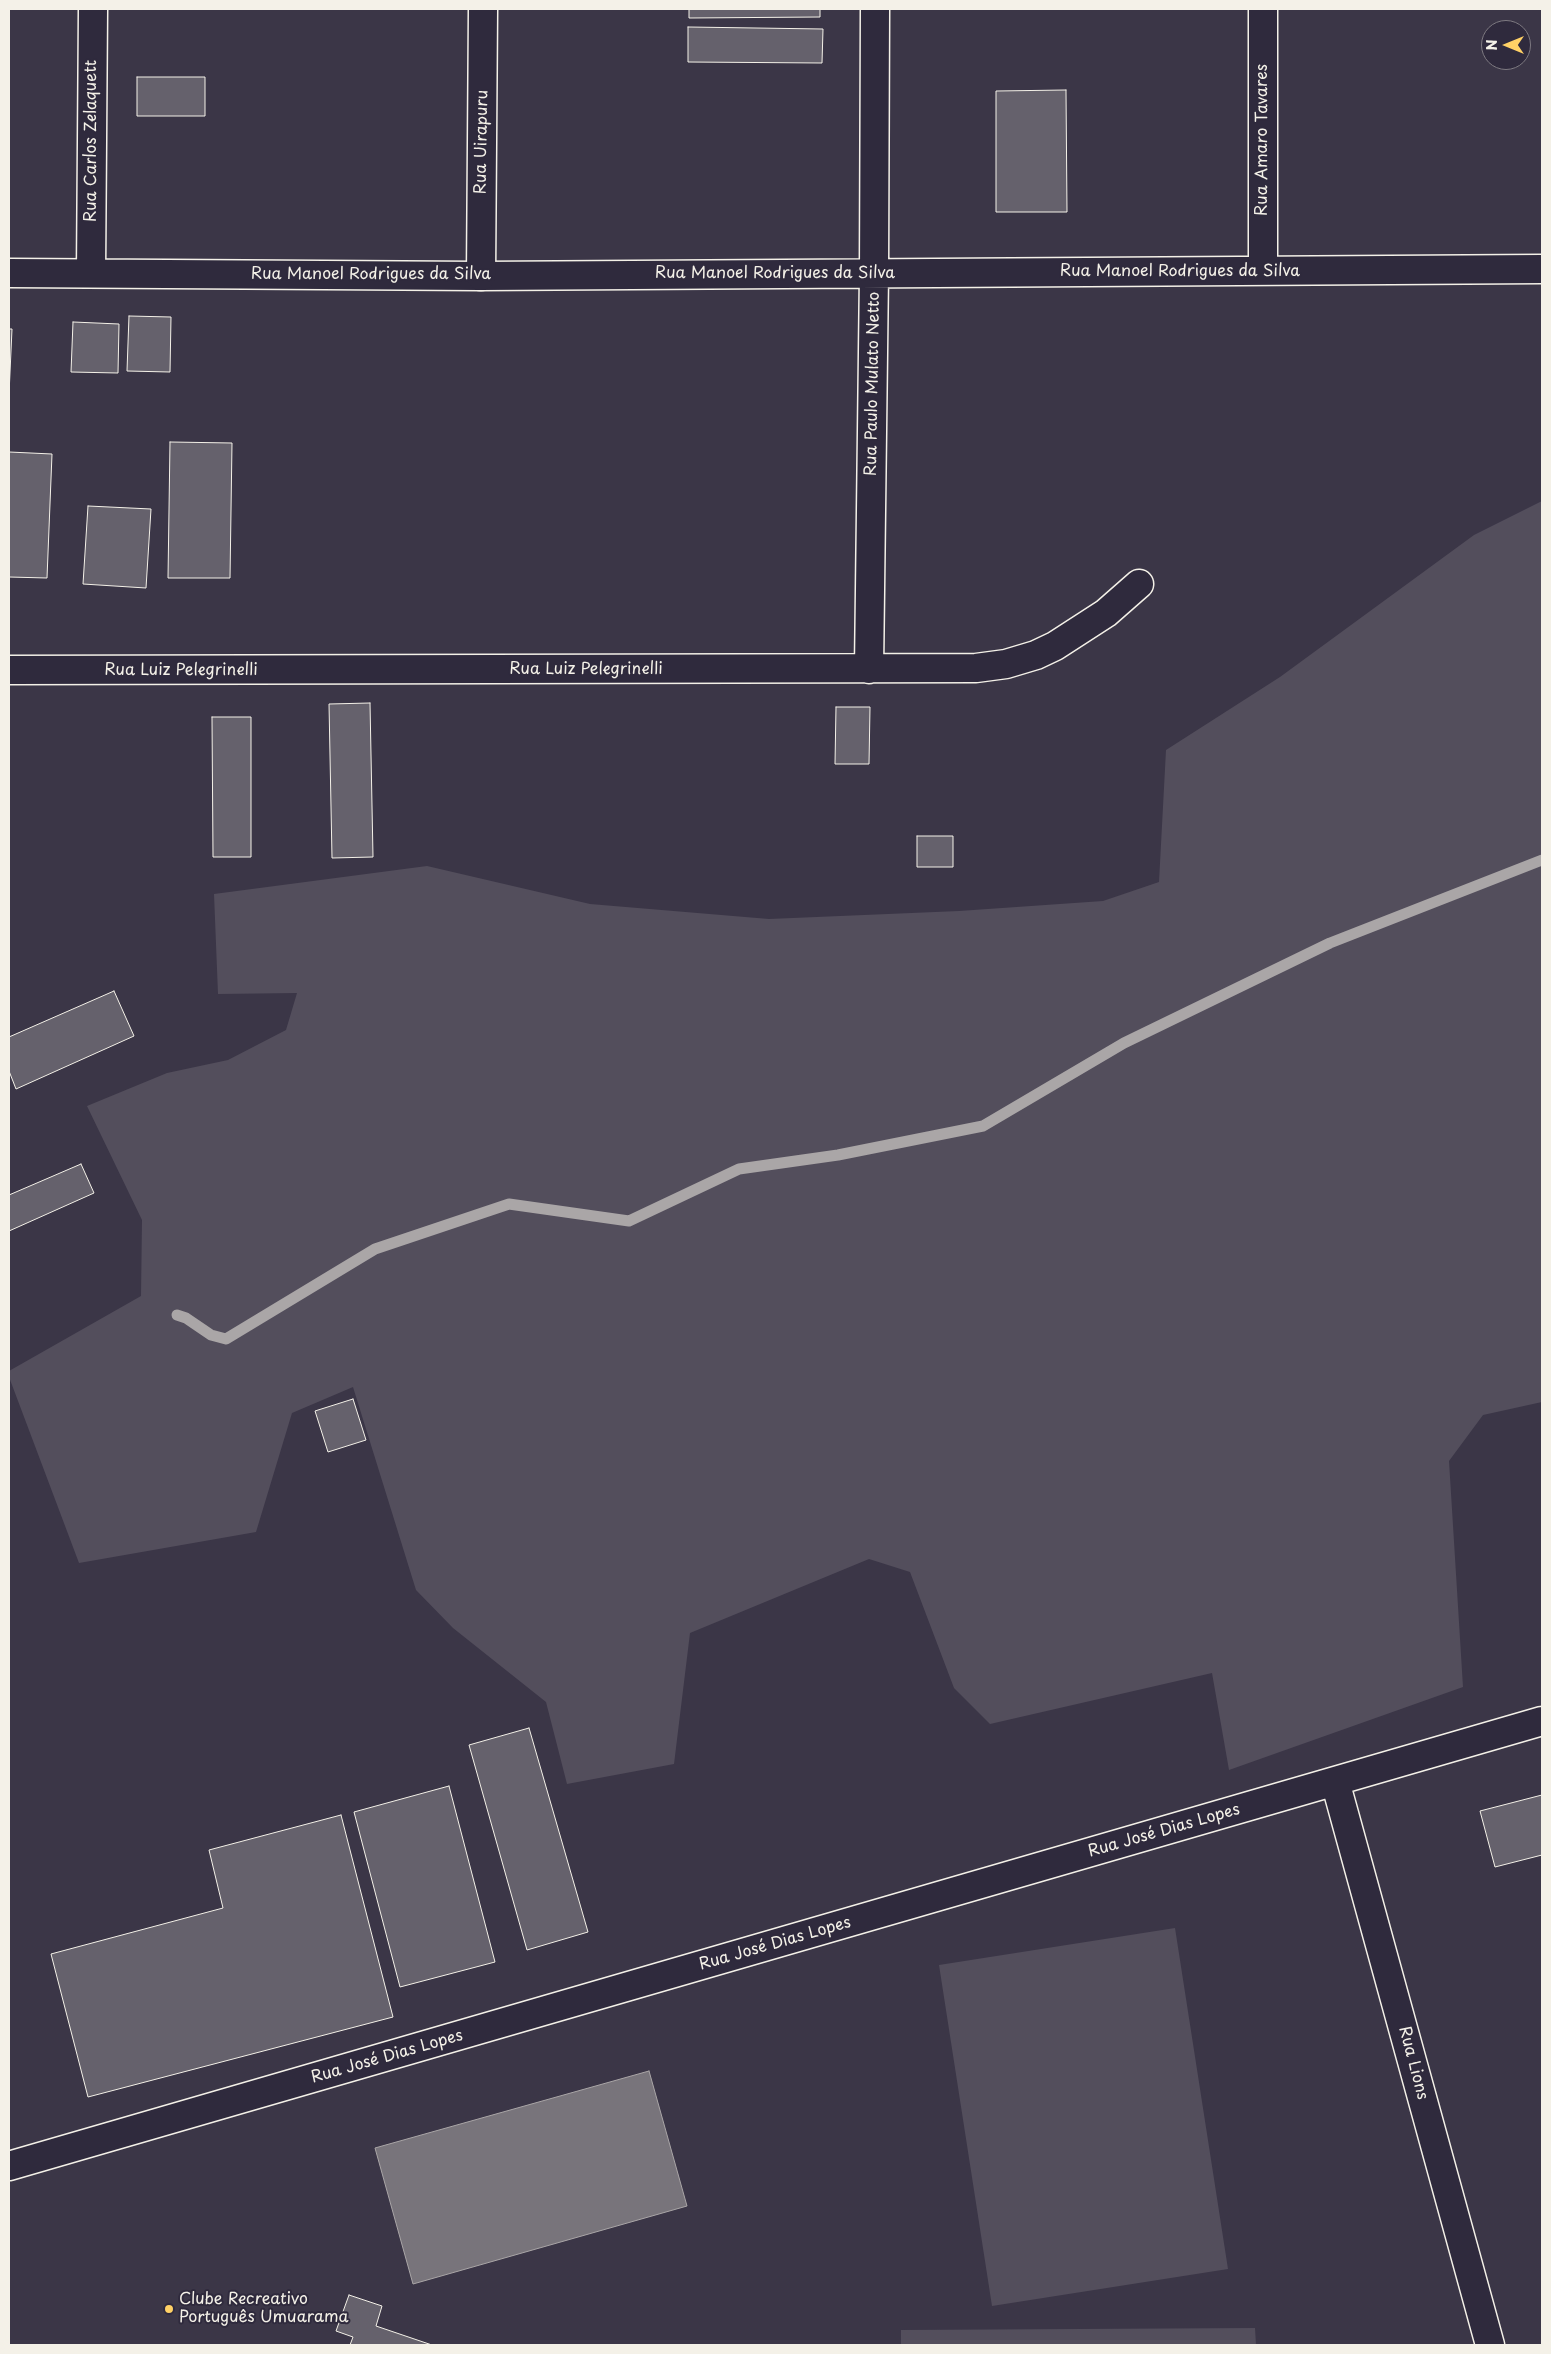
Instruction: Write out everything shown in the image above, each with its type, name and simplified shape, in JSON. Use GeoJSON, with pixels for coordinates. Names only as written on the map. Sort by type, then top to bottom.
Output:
{"type":"FeatureCollection","features":[{"type":"Feature","properties":{"kind":"street","name":"Rua Carlos Zelaquett"},"geometry":{"type":"LineString","coordinates":[[91,273],[93,9]]}},
{"type":"Feature","properties":{"kind":"street","name":"Rua Uirapuru"},"geometry":{"type":"LineString","coordinates":[[481,276],[483,9]]}},
{"type":"Feature","properties":{"kind":"street","name":"Rua Paulo Mulato Netto"},"geometry":{"type":"LineString","coordinates":[[869,668],[875,9]]}},
{"type":"Feature","properties":{"kind":"street","name":"Rua Amaro Tavares"},"geometry":{"type":"LineString","coordinates":[[1262,272],[1263,9]]}},
{"type":"Feature","properties":{"kind":"street","name":"Rua Manoel Rodrigues da Silva"},"geometry":{"type":"LineString","coordinates":[[9,273],[481,276],[1542,269]]}},
{"type":"Feature","properties":{"kind":"street","name":"Rua Luiz Pelegrinelli"},"geometry":{"type":"LineString","coordinates":[[9,670],[976,668],[1006,664],[1036,655],[1062,642],[1106,613],[1139,584]]}},
{"type":"Feature","properties":{"kind":"street","name":"Rua José Dias Lopes"},"geometry":{"type":"LineString","coordinates":[[9,2166],[1542,1721]]}},
{"type":"Feature","properties":{"kind":"street","name":"Rua Lions"},"geometry":{"type":"LineString","coordinates":[[1335,1781],[1490,2345]]}},
{"type":"Feature","properties":{"kind":"shaded area"},"geometry":{"type":"Polygon","coordinates":[[[1542,501],[1542,1402],[1483,1415],[1449,1461],[1463,1687],[1229,1770],[1212,1673],[990,1724],[954,1688],[910,1572],[869,1559],[690,1633],[674,1764],[567,1784],[546,1702],[453,1628],[416,1590],[353,1387],[292,1413],[256,1532],[79,1563],[9,1377],[9,1371],[141,1296],[142,1220],[87,1106],[167,1073],[228,1060],[286,1030],[297,993],[218,994],[214,894],[427,866],[590,904],[769,919],[959,911],[1103,901],[1159,882],[1166,750],[1280,677],[1474,535],[1542,501]]]}},
{"type":"Feature","properties":{"kind":"shaded area"},"geometry":{"type":"Polygon","coordinates":[[[1175,1928],[1228,2269],[992,2306],[939,1965],[1175,1928]]]}},
{"type":"Feature","properties":{"kind":"shaded area"},"geometry":{"type":"Polygon","coordinates":[[[649,2071],[687,2206],[413,2284],[375,2148],[649,2071]]]}},
{"type":"Feature","properties":{"kind":"shaded area"},"geometry":{"type":"Polygon","coordinates":[[[1255,2328],[1256,2345],[901,2345],[901,2330],[1255,2328]]]}},
{"type":"Feature","properties":{"kind":"building"},"geometry":{"type":"Polygon","coordinates":[[[689,9],[820,9],[820,17],[689,18],[689,9]]]}},
{"type":"Feature","properties":{"kind":"building"},"geometry":{"type":"Polygon","coordinates":[[[688,27],[823,29],[822,63],[688,62],[688,27]]]}},
{"type":"Feature","properties":{"kind":"building"},"geometry":{"type":"Polygon","coordinates":[[[137,77],[205,77],[205,116],[137,116],[137,77]]]}},
{"type":"Feature","properties":{"kind":"building"},"geometry":{"type":"Polygon","coordinates":[[[1066,90],[1067,212],[996,212],[996,91],[1066,90]]]}},
{"type":"Feature","properties":{"kind":"building"},"geometry":{"type":"Polygon","coordinates":[[[129,316],[171,317],[170,372],[127,371],[129,316]]]}},
{"type":"Feature","properties":{"kind":"building"},"geometry":{"type":"Polygon","coordinates":[[[73,322],[119,324],[118,373],[71,372],[73,322]]]}},
{"type":"Feature","properties":{"kind":"building"},"geometry":{"type":"Polygon","coordinates":[[[9,329],[12,329],[9,394],[9,329]]]}},
{"type":"Feature","properties":{"kind":"building"},"geometry":{"type":"Polygon","coordinates":[[[170,442],[232,443],[230,578],[168,578],[170,442]]]}},
{"type":"Feature","properties":{"kind":"building"},"geometry":{"type":"Polygon","coordinates":[[[9,452],[52,454],[47,578],[9,577],[9,452]]]}},
{"type":"Feature","properties":{"kind":"building"},"geometry":{"type":"Polygon","coordinates":[[[88,506],[151,509],[146,588],[83,584],[88,506]]]}},
{"type":"Feature","properties":{"kind":"building"},"geometry":{"type":"Polygon","coordinates":[[[370,703],[373,857],[332,858],[329,704],[370,703]]]}},
{"type":"Feature","properties":{"kind":"building"},"geometry":{"type":"Polygon","coordinates":[[[836,707],[870,707],[869,764],[835,764],[836,707]]]}},
{"type":"Feature","properties":{"kind":"building"},"geometry":{"type":"Polygon","coordinates":[[[212,717],[251,717],[251,857],[213,857],[212,717]]]}},
{"type":"Feature","properties":{"kind":"building"},"geometry":{"type":"Polygon","coordinates":[[[917,836],[953,836],[953,867],[917,867],[917,836]]]}},
{"type":"Feature","properties":{"kind":"building"},"geometry":{"type":"Polygon","coordinates":[[[114,991],[134,1036],[16,1089],[9,1071],[9,1037],[114,991]]]}},
{"type":"Feature","properties":{"kind":"building"},"geometry":{"type":"Polygon","coordinates":[[[81,1164],[94,1193],[9,1231],[9,1195],[81,1164]]]}},
{"type":"Feature","properties":{"kind":"building"},"geometry":{"type":"Polygon","coordinates":[[[353,1399],[366,1440],[328,1452],[315,1411],[353,1399]]]}},
{"type":"Feature","properties":{"kind":"building"},"geometry":{"type":"Polygon","coordinates":[[[529,1728],[588,1932],[527,1950],[469,1745],[529,1728]]]}},
{"type":"Feature","properties":{"kind":"building"},"geometry":{"type":"Polygon","coordinates":[[[449,1786],[495,1962],[400,1987],[354,1812],[449,1786]]]}},
{"type":"Feature","properties":{"kind":"building"},"geometry":{"type":"Polygon","coordinates":[[[1542,1795],[1542,1855],[1495,1867],[1480,1811],[1542,1795]]]}},
{"type":"Feature","properties":{"kind":"building"},"geometry":{"type":"Polygon","coordinates":[[[341,1815],[393,2017],[88,2097],[51,1954],[223,1908],[209,1850],[341,1815]]]}},
{"type":"Feature","properties":{"kind":"building"},"geometry":{"type":"Polygon","coordinates":[[[349,2295],[382,2306],[376,2326],[432,2345],[350,2345],[353,2337],[336,2331],[349,2295]]]}},
{"type":"Feature","properties":{"kind":"waterway"},"geometry":{"type":"LineString","coordinates":[[177,1315],[186,1318],[211,1335],[226,1339],[375,1249],[509,1204],[629,1221],[739,1169],[838,1155],[983,1126],[1124,1043],[1330,943],[1542,860]]}},
{"type":"Feature","properties":{"kind":"place","name":"Clube Recreativo Português Umuarama"},"geometry":{"type":"Point","coordinates":[169,2309]}}]}
